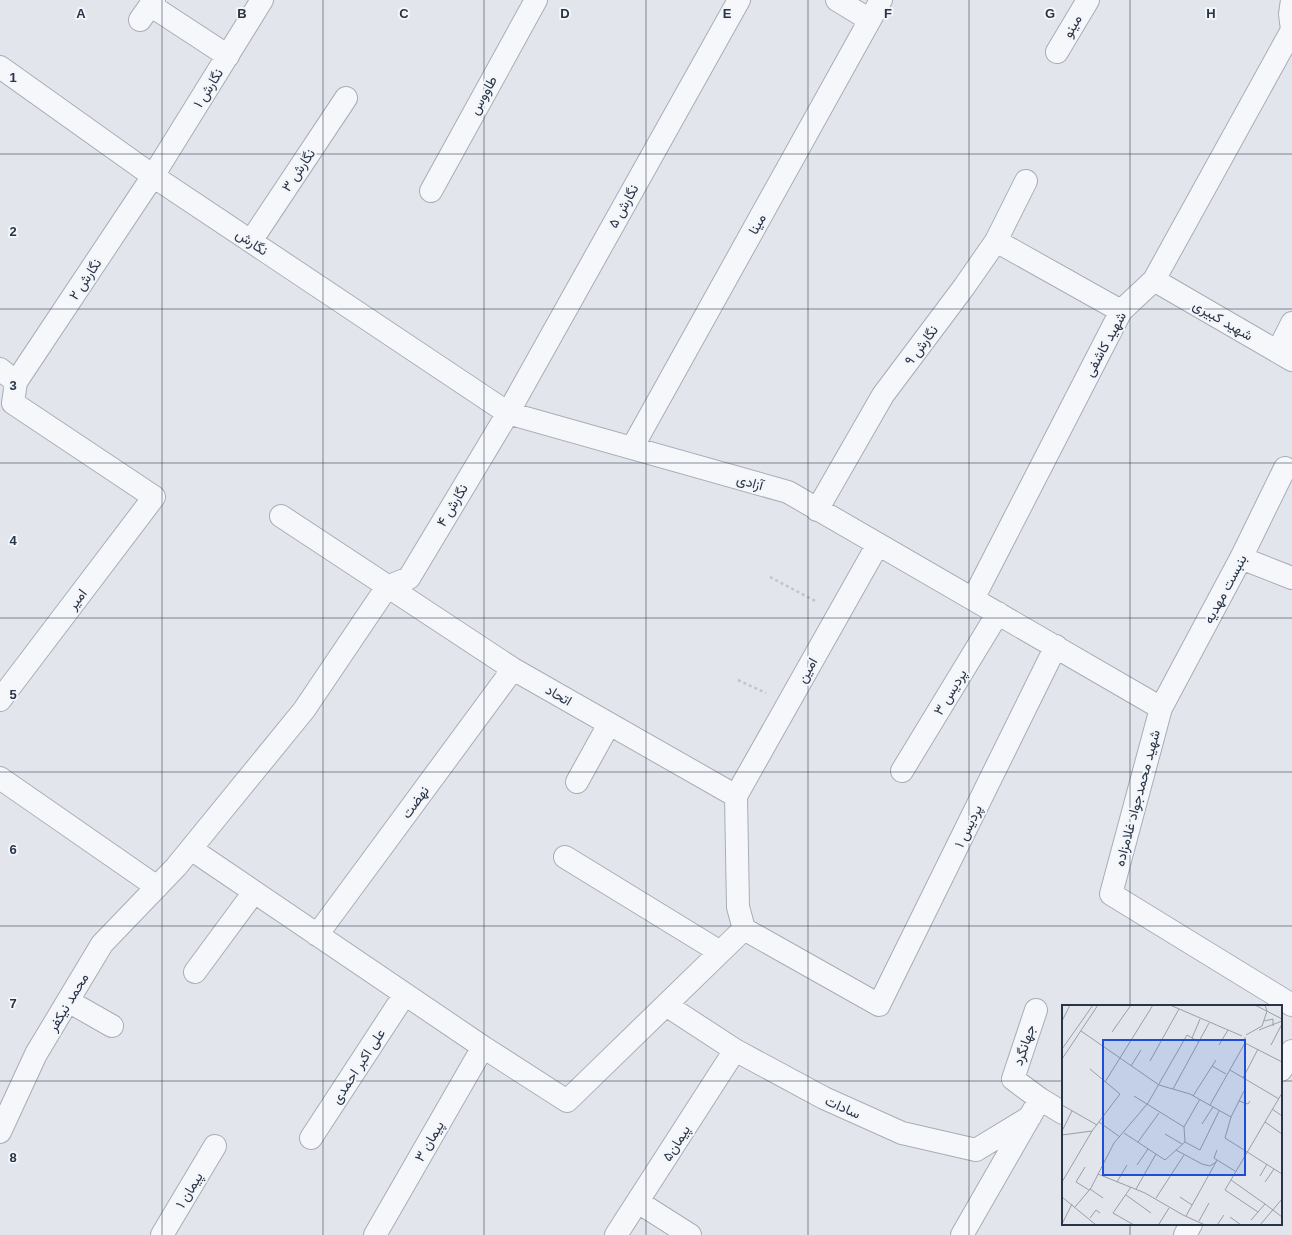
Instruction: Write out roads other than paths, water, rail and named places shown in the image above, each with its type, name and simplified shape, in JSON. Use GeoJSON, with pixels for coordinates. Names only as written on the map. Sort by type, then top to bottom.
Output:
{"type":"FeatureCollection","features":[{"type":"Feature","properties":{"kind":"street","name":"نگارش ۱"},"geometry":{"type":"LineString","coordinates":[[153,176],[262,0]]}},
{"type":"Feature","properties":{"kind":"street","name":"طاووس"},"geometry":{"type":"LineString","coordinates":[[431,191],[536,0]]}},
{"type":"Feature","properties":{"kind":"street","name":"نگارش ۵"},"geometry":{"type":"LineString","coordinates":[[508,413],[739,0]]}},
{"type":"Feature","properties":{"kind":"street"},"geometry":{"type":"LineString","coordinates":[[837,0],[870,20]]}},
{"type":"Feature","properties":{"kind":"street","name":"مینا"},"geometry":{"type":"LineString","coordinates":[[632,448],[881,0]]}},
{"type":"Feature","properties":{"kind":"street","name":"مینو"},"geometry":{"type":"LineString","coordinates":[[1057,52],[1088,0]]}},
{"type":"Feature","properties":{"kind":"street","name":"شهید کاشفی"},"geometry":{"type":"LineString","coordinates":[[972,599],[1121,311],[1154,280],[1292,30],[1288,5]]}},
{"type":"Feature","properties":{"kind":"street"},"geometry":{"type":"LineString","coordinates":[[148,9],[228,56]]}},
{"type":"Feature","properties":{"kind":"street","name":"نگارش"},"geometry":{"type":"LineString","coordinates":[[0,67],[153,176],[508,413]]}},
{"type":"Feature","properties":{"kind":"street","name":"نگارش ۳"},"geometry":{"type":"LineString","coordinates":[[251,242],[346,98]]}},
{"type":"Feature","properties":{"kind":"street","name":"نگارش ۲"},"geometry":{"type":"LineString","coordinates":[[8,376],[153,176]]}},
{"type":"Feature","properties":{"kind":"street","name":"نگارش ۹"},"geometry":{"type":"LineString","coordinates":[[817,510],[883,395],[964,287],[996,241],[1026,181]]}},
{"type":"Feature","properties":{"kind":"street"},"geometry":{"type":"LineString","coordinates":[[996,241],[1121,311]]}},
{"type":"Feature","properties":{"kind":"street","name":"شهید کبیری"},"geometry":{"type":"LineString","coordinates":[[1154,280],[1285,356]]}},
{"type":"Feature","properties":{"kind":"street"},"geometry":{"type":"LineString","coordinates":[[1285,356],[1292,323]]}},
{"type":"Feature","properties":{"kind":"street","name":"امیر"},"geometry":{"type":"LineString","coordinates":[[0,700],[154,497],[13,403],[8,376]]}},
{"type":"Feature","properties":{"kind":"street","name":"آزادی"},"geometry":{"type":"LineString","coordinates":[[508,413],[788,492],[972,599]]}},
{"type":"Feature","properties":{"kind":"street","name":"نگارش ۴"},"geometry":{"type":"LineString","coordinates":[[387,587],[409,578],[508,413]]}},
{"type":"Feature","properties":{"kind":"street","name":"بنبست مهدیه"},"geometry":{"type":"LineString","coordinates":[[1161,708],[1241,558],[1285,468]]}},
{"type":"Feature","properties":{"kind":"street","name":"اتحاد"},"geometry":{"type":"LineString","coordinates":[[281,516],[513,669],[736,796]]}},
{"type":"Feature","properties":{"kind":"street","name":"امین"},"geometry":{"type":"LineString","coordinates":[[736,796],[878,544]]}},
{"type":"Feature","properties":{"kind":"street"},"geometry":{"type":"LineString","coordinates":[[1241,558],[1292,578]]}},
{"type":"Feature","properties":{"kind":"street","name":"محمد نیکفر"},"geometry":{"type":"LineString","coordinates":[[0,1132],[36,1054],[102,944],[176,867],[304,710],[387,587]]}},
{"type":"Feature","properties":{"kind":"street"},"geometry":{"type":"LineString","coordinates":[[972,599],[1056,646],[1161,708]]}},
{"type":"Feature","properties":{"kind":"street","name":"پردیس ۳"},"geometry":{"type":"LineString","coordinates":[[902,771],[998,613]]}},
{"type":"Feature","properties":{"kind":"street","name":"پردیس ۱"},"geometry":{"type":"LineString","coordinates":[[744,929],[879,1005],[1056,646]]}},
{"type":"Feature","properties":{"kind":"street","name":"نهضت"},"geometry":{"type":"LineString","coordinates":[[317,935],[513,669]]}},
{"type":"Feature","properties":{"kind":"street","name":"شهید محمدجواد غلامزاده"},"geometry":{"type":"LineString","coordinates":[[1161,708],[1112,894],[1292,1005]]}},
{"type":"Feature","properties":{"kind":"street"},"geometry":{"type":"LineString","coordinates":[[577,782],[609,724]]}},
{"type":"Feature","properties":{"kind":"street"},"geometry":{"type":"LineString","coordinates":[[0,778],[157,887]]}},
{"type":"Feature","properties":{"kind":"street"},"geometry":{"type":"LineString","coordinates":[[191,849],[483,1047],[567,1101],[744,929],[738,907],[736,796]]}},
{"type":"Feature","properties":{"kind":"street"},"geometry":{"type":"LineString","coordinates":[[565,857],[720,952]]}},
{"type":"Feature","properties":{"kind":"street"},"geometry":{"type":"LineString","coordinates":[[195,972],[254,892]]}},
{"type":"Feature","properties":{"kind":"street","name":"علی اکبر احمدی"},"geometry":{"type":"LineString","coordinates":[[311,1138],[405,994]]}},
{"type":"Feature","properties":{"kind":"street"},"geometry":{"type":"LineString","coordinates":[[68,1001],[112,1026]]}},
{"type":"Feature","properties":{"kind":"street","name":"سادات"},"geometry":{"type":"LineString","coordinates":[[666,1005],[735,1050],[824,1098],[902,1133],[976,1150],[1051,1107]]}},
{"type":"Feature","properties":{"kind":"street","name":"جهانگرد"},"geometry":{"type":"LineString","coordinates":[[1036,1010],[1013,1079],[1051,1107]]}},
{"type":"Feature","properties":{"kind":"street","name":"پیمان ۳"},"geometry":{"type":"LineString","coordinates":[[375,1235],[483,1047]]}},
{"type":"Feature","properties":{"kind":"street","name":"پیمان۵"},"geometry":{"type":"LineString","coordinates":[[616,1235],[735,1050]]}},
{"type":"Feature","properties":{"kind":"street"},"geometry":{"type":"LineString","coordinates":[[1282,1068],[1292,1051]]}},
{"type":"Feature","properties":{"kind":"street"},"geometry":{"type":"LineString","coordinates":[[962,1235],[1051,1107]]}},
{"type":"Feature","properties":{"kind":"street","name":"پیمان ۱"},"geometry":{"type":"LineString","coordinates":[[162,1235],[215,1146]]}},
{"type":"Feature","properties":{"kind":"street"},"geometry":{"type":"LineString","coordinates":[[638,1202],[690,1235]]}},
{"type":"Feature","properties":{"kind":"street"},"geometry":{"type":"LineString","coordinates":[[1185,1235],[1190,1225]]}}]}
